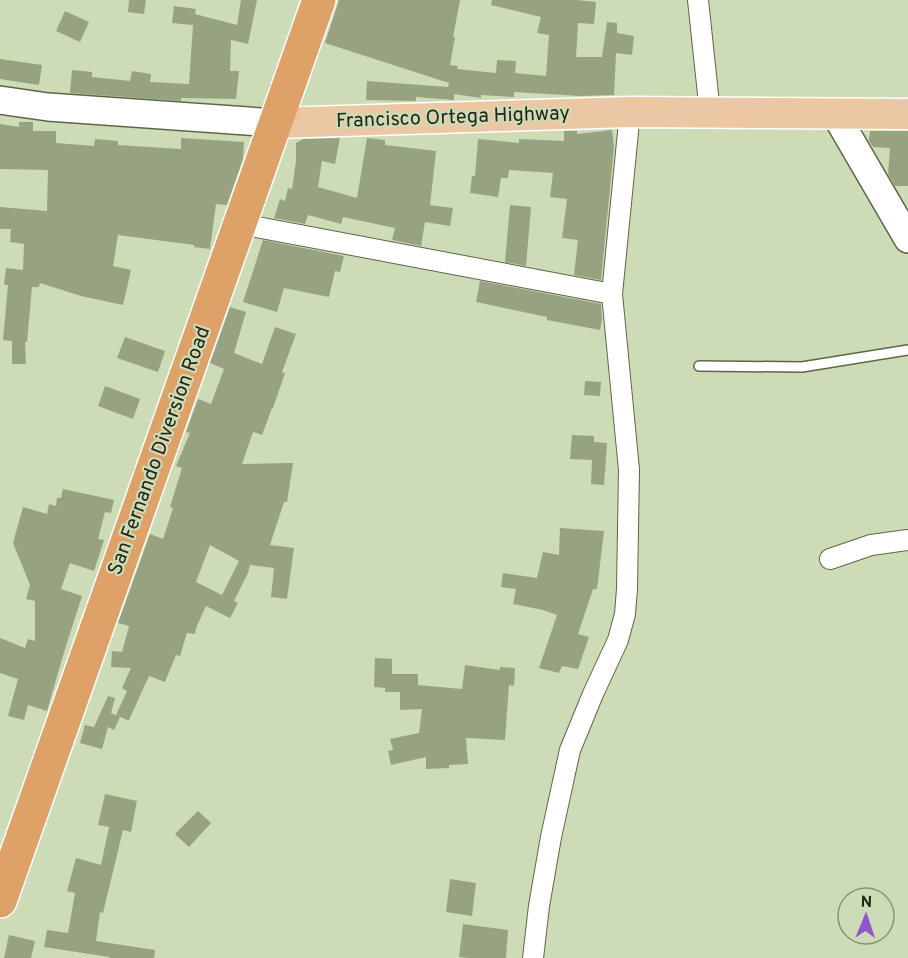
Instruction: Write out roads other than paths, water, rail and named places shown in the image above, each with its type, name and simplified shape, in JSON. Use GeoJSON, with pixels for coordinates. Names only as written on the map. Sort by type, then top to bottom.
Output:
{"type":"FeatureCollection","features":[{"type":"Feature","properties":{"kind":"highway","name":"San Fernando Diversion Road"},"geometry":{"type":"LineString","coordinates":[[0,901],[319,0]]}},
{"type":"Feature","properties":{"kind":"main road","name":"Francisco Ortega Highway"},"geometry":{"type":"LineString","coordinates":[[0,100],[48,107],[276,123],[630,112],[908,114]]}},
{"type":"Feature","properties":{"kind":"main road"},"geometry":{"type":"LineString","coordinates":[[834,112],[908,239]]}},
{"type":"Feature","properties":{"kind":"street"},"geometry":{"type":"LineString","coordinates":[[698,0],[710,113]]}},
{"type":"Feature","properties":{"kind":"street"},"geometry":{"type":"LineString","coordinates":[[533,958],[551,837],[570,750],[618,640],[625,615],[628,470],[612,294],[630,112]]}},
{"type":"Feature","properties":{"kind":"street"},"geometry":{"type":"LineString","coordinates":[[241,224],[612,294]]}},
{"type":"Feature","properties":{"kind":"street"},"geometry":{"type":"LineString","coordinates":[[830,559],[872,545],[908,540]]}},
{"type":"Feature","properties":{"kind":"lane"},"geometry":{"type":"LineString","coordinates":[[699,366],[802,367],[908,350]]}}]}
